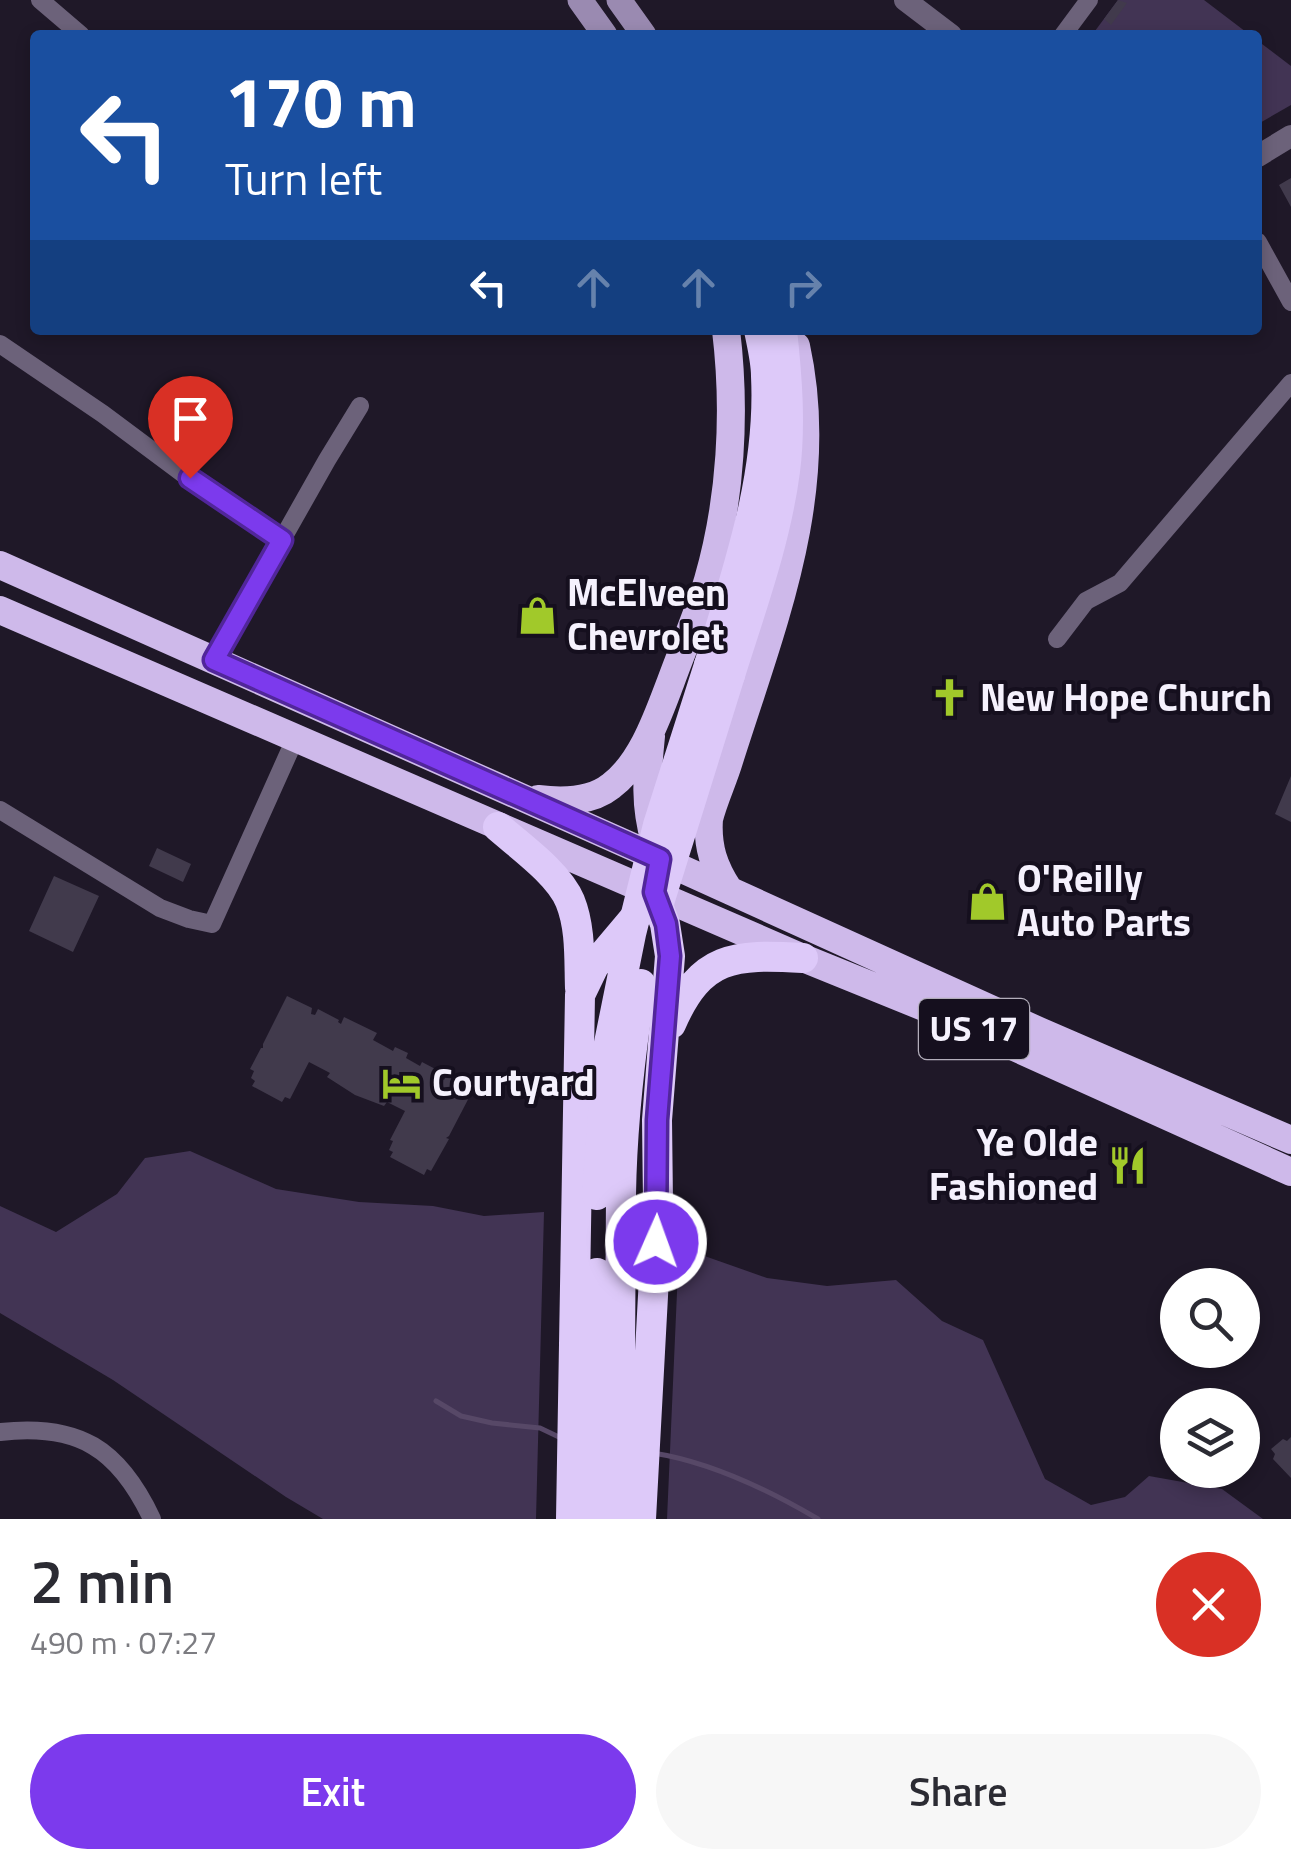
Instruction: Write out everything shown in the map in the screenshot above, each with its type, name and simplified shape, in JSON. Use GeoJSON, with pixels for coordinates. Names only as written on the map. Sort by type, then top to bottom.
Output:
{"type":"FeatureCollection","features":[{"type":"Feature","properties":{"kind":"highway"},"geometry":{"type":"LineString","coordinates":[[524,798],[580,799],[610,787],[625,773],[652,730],[715,552],[731,412],[726,335]]}},
{"type":"Feature","properties":{"kind":"highway"},"geometry":{"type":"LineString","coordinates":[[594,1519],[609,1195],[622,1138],[631,1048],[649,937],[719,670],[756,495],[766,424],[766,373],[760,335]]}},
{"type":"Feature","properties":{"kind":"highway"},"geometry":{"type":"LineString","coordinates":[[719,670],[762,572],[786,468],[788,397],[782,335]]}},
{"type":"Feature","properties":{"kind":"highway"},"geometry":{"type":"LineString","coordinates":[[660,859],[715,796],[780,600],[804,489],[806,430],[800,362],[793,335]]}},
{"type":"Feature","properties":{"kind":"highway","name":"US 17"},"geometry":{"type":"LineString","coordinates":[[0,565],[1291,1140]]}},
{"type":"Feature","properties":{"kind":"highway","name":"US 17"},"geometry":{"type":"LineString","coordinates":[[0,610],[498,828],[941,1014],[1291,1172]]}},
{"type":"Feature","properties":{"kind":"highway"},"geometry":{"type":"LineString","coordinates":[[580,995],[594,966],[654,892],[660,859],[646,803],[652,730]]}},
{"type":"Feature","properties":{"kind":"highway"},"geometry":{"type":"LineString","coordinates":[[715,796],[708,833],[710,851],[729,890]]}},
{"type":"Feature","properties":{"kind":"highway"},"geometry":{"type":"LineString","coordinates":[[498,828],[564,889],[576,918],[579,946],[571,1519]]}},
{"type":"Feature","properties":{"kind":"highway"},"geometry":{"type":"LineString","coordinates":[[641,1519],[658,1202],[657,1120],[670,941],[654,892]]}},
{"type":"Feature","properties":{"kind":"highway"},"geometry":{"type":"LineString","coordinates":[[666,1036],[694,984],[722,962],[742,958],[803,958]]}},
{"type":"Feature","properties":{"kind":"highway"},"geometry":{"type":"LineString","coordinates":[[609,1195],[619,1519]]}},
{"type":"Feature","properties":{"kind":"main road"},"geometry":{"type":"LineString","coordinates":[[580,0],[602,30]]}},
{"type":"Feature","properties":{"kind":"main road"},"geometry":{"type":"LineString","coordinates":[[618,0],[640,30]]}},
{"type":"Feature","properties":{"kind":"street"},"geometry":{"type":"LineString","coordinates":[[40,0],[75,30]]}},
{"type":"Feature","properties":{"kind":"street"},"geometry":{"type":"LineString","coordinates":[[905,0],[945,30]]}},
{"type":"Feature","properties":{"kind":"street"},"geometry":{"type":"LineString","coordinates":[[1067,30],[1089,0]]}},
{"type":"Feature","properties":{"kind":"street"},"geometry":{"type":"LineString","coordinates":[[1262,154],[1291,136]]}},
{"type":"Feature","properties":{"kind":"street"},"geometry":{"type":"LineString","coordinates":[[1262,249],[1291,302]]}},
{"type":"Feature","properties":{"kind":"street"},"geometry":{"type":"LineString","coordinates":[[0,344],[213,496],[282,540]]}},
{"type":"Feature","properties":{"kind":"street"},"geometry":{"type":"LineString","coordinates":[[1057,638],[1086,601],[1120,583],[1291,382]]}},
{"type":"Feature","properties":{"kind":"street"},"geometry":{"type":"LineString","coordinates":[[214,660],[360,406]]}},
{"type":"Feature","properties":{"kind":"street"},"geometry":{"type":"LineString","coordinates":[[0,810],[160,908],[212,924],[296,739]]}},
{"type":"Feature","properties":{"kind":"street"},"geometry":{"type":"LineString","coordinates":[[0,1432],[18,1430],[71,1436],[97,1446],[132,1479],[152,1519]]}},
{"type":"Feature","properties":{"kind":"shaded area"},"geometry":{"type":"Polygon","coordinates":[[[1118,0],[1204,0],[1243,30],[1096,30],[1118,0]]]}},
{"type":"Feature","properties":{"kind":"shaded area"},"geometry":{"type":"Polygon","coordinates":[[[1262,44],[1291,66],[1291,105],[1262,122],[1262,44]]]}},
{"type":"Feature","properties":{"kind":"shaded area"},"geometry":{"type":"Polygon","coordinates":[[[190,1151],[276,1189],[359,1202],[433,1206],[484,1216],[544,1212],[536,1519],[323,1519],[113,1380],[0,1313],[0,1206],[56,1232],[117,1194],[145,1158],[190,1151]]]}},
{"type":"Feature","properties":{"kind":"shaded area"},"geometry":{"type":"Polygon","coordinates":[[[679,1247],[767,1278],[827,1286],[896,1280],[942,1321],[983,1340],[1045,1479],[1091,1505],[1125,1497],[1149,1476],[1160,1478],[1160,1488],[1222,1489],[1263,1519],[667,1519],[679,1247]]]}},
{"type":"Feature","properties":{"kind":"building"},"geometry":{"type":"Polygon","coordinates":[[[1118,0],[1127,3],[1111,25],[1104,19],[1118,0]]]}},
{"type":"Feature","properties":{"kind":"building"},"geometry":{"type":"Polygon","coordinates":[[[1291,178],[1291,207],[1279,185],[1291,178]]]}},
{"type":"Feature","properties":{"kind":"building"},"geometry":{"type":"Polygon","coordinates":[[[1291,776],[1291,822],[1275,814],[1291,776]]]}},
{"type":"Feature","properties":{"kind":"building"},"geometry":{"type":"Polygon","coordinates":[[[157,848],[191,864],[183,882],[149,866],[157,848]]]}},
{"type":"Feature","properties":{"kind":"building"},"geometry":{"type":"Polygon","coordinates":[[[54,876],[99,896],[73,952],[29,931],[54,876]]]}},
{"type":"Feature","properties":{"kind":"building","name":"Courtyard"},"geometry":{"type":"Polygon","coordinates":[[[287,996],[312,1008],[311,1014],[315,1015],[318,1009],[341,1024],[344,1017],[377,1033],[373,1040],[393,1051],[395,1047],[408,1053],[406,1058],[441,1072],[439,1077],[444,1080],[447,1074],[474,1088],[431,1171],[427,1169],[424,1175],[390,1157],[390,1140],[405,1111],[387,1102],[384,1106],[355,1095],[327,1077],[330,1073],[309,1062],[290,1099],[285,1097],[282,1102],[252,1086],[254,1071],[250,1069],[287,996]]]}},
{"type":"Feature","properties":{"kind":"building"},"geometry":{"type":"Polygon","coordinates":[[[1291,1437],[1291,1478],[1273,1459],[1271,1449],[1291,1437]]]}},
{"type":"Feature","properties":{"kind":"waterway"},"geometry":{"type":"LineString","coordinates":[[436,1401],[461,1416],[540,1428],[561,1438]]}},
{"type":"Feature","properties":{"kind":"waterway"},"geometry":{"type":"LineString","coordinates":[[653,1453],[738,1478],[818,1519]]}},
{"type":"Feature","properties":{"kind":"place","name":"McElveen Chevrolet"},"geometry":{"type":"Point","coordinates":[537,615]}},
{"type":"Feature","properties":{"kind":"place","name":"New Hope Church"},"geometry":{"type":"Point","coordinates":[950,698]}},
{"type":"Feature","properties":{"kind":"place","name":"O'Reilly Auto Parts"},"geometry":{"type":"Point","coordinates":[987,901]}},
{"type":"Feature","properties":{"kind":"place","name":"Courtyard"},"geometry":{"type":"Point","coordinates":[402,1083]}},
{"type":"Feature","properties":{"kind":"place","name":"Ye Olde Fashioned"},"geometry":{"type":"Point","coordinates":[1128,1165]}},
{"type":"Feature","properties":{"kind":"route"},"geometry":{"type":"LineString","coordinates":[[190,478],[282,540],[214,660],[660,859],[654,892],[666,924],[670,956],[657,1120],[656,1242]]}}]}
